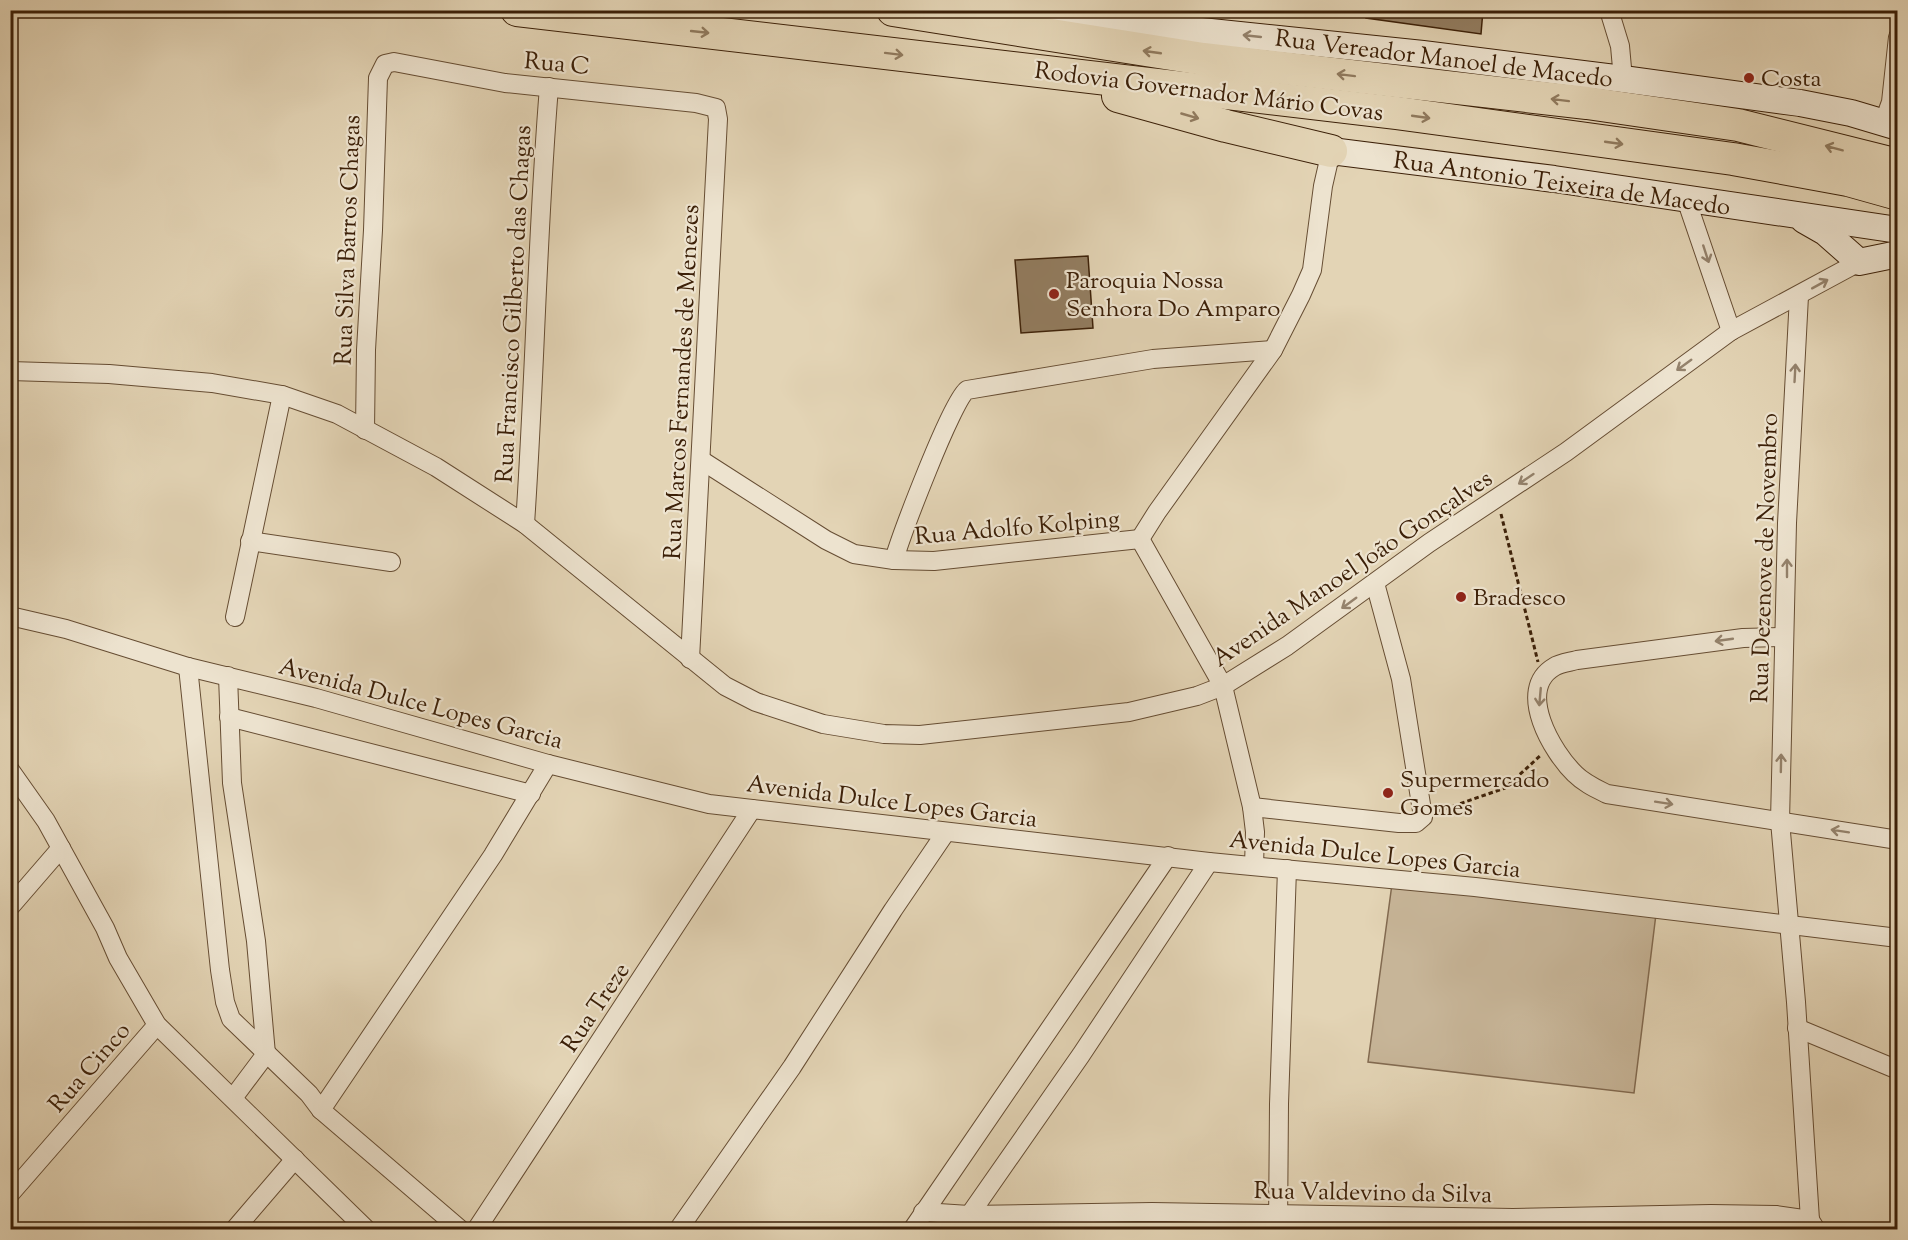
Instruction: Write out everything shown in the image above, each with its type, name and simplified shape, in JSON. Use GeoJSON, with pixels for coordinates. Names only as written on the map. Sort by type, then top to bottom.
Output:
{"type":"FeatureCollection","features":[{"type":"Feature","properties":{"kind":"highway","name":"Rodovia Governador Mário Covas"},"geometry":{"type":"LineString","coordinates":[[517,10],[1397,113],[1732,159],[1827,176],[1892,178]]}},
{"type":"Feature","properties":{"kind":"highway","name":"Rodovia Governador Mário Covas"},"geometry":{"type":"LineString","coordinates":[[893,10],[1203,59],[1587,103],[1726,123],[1892,178]]}},
{"type":"Feature","properties":{"kind":"highway"},"geometry":{"type":"LineString","coordinates":[[1033,71],[1226,126],[1331,151]]}},
{"type":"Feature","properties":{"kind":"street","name":"Rua Vereador Manoel de Macedo"},"geometry":{"type":"LineString","coordinates":[[1000,10],[1389,51],[1623,79],[1800,103],[1894,119]]}},
{"type":"Feature","properties":{"kind":"street"},"geometry":{"type":"LineString","coordinates":[[1609,10],[1620,46],[1623,79]]}},
{"type":"Feature","properties":{"kind":"street"},"geometry":{"type":"LineString","coordinates":[[1894,119],[1892,102],[1898,37]]}},
{"type":"Feature","properties":{"kind":"street","name":"Rua C"},"geometry":{"type":"LineString","coordinates":[[394,62],[472,78],[687,101],[716,108]]}},
{"type":"Feature","properties":{"kind":"street","name":"Rua Silva Barros Chagas"},"geometry":{"type":"LineString","coordinates":[[365,430],[366,350],[378,78],[385,64],[394,62]]}},
{"type":"Feature","properties":{"kind":"street","name":"Rua Francisco Gilberto das Chagas"},"geometry":{"type":"LineString","coordinates":[[525,524],[535,303],[549,87]]}},
{"type":"Feature","properties":{"kind":"street","name":"Rua Marcos Fernandes de Menezes"},"geometry":{"type":"LineString","coordinates":[[690,659],[718,119],[716,108]]}},
{"type":"Feature","properties":{"kind":"street","name":"Rua Antonio Teixeira de Macedo"},"geometry":{"type":"LineString","coordinates":[[1331,151],[1554,179],[1898,230]]}},
{"type":"Feature","properties":{"kind":"street","name":"Rua Adolfo Kolping"},"geometry":{"type":"LineString","coordinates":[[701,460],[841,549],[854,554],[894,560],[934,561],[1140,539],[1273,350],[1312,270],[1323,186],[1331,151]]}},
{"type":"Feature","properties":{"kind":"street"},"geometry":{"type":"LineString","coordinates":[[1686,199],[1731,331]]}},
{"type":"Feature","properties":{"kind":"street"},"geometry":{"type":"LineString","coordinates":[[1698,230],[1718,202]]}},
{"type":"Feature","properties":{"kind":"street"},"geometry":{"type":"LineString","coordinates":[[1792,215],[1825,232],[1859,262],[1898,254]]}},
{"type":"Feature","properties":{"kind":"street","name":"Avenida Manoel João Gonçalves"},"geometry":{"type":"LineString","coordinates":[[10,371],[109,374],[212,382],[282,395],[338,414],[436,467],[525,524],[725,686],[756,702],[823,724],[884,734],[964,732],[1129,712],[1197,696],[1223,686],[1287,646],[1429,543],[1566,452],[1731,331],[1859,262]]}},
{"type":"Feature","properties":{"kind":"street","name":"Rua Dezenove de Novembro"},"geometry":{"type":"LineString","coordinates":[[1799,296],[1783,637],[1780,821],[1813,1225]]}},
{"type":"Feature","properties":{"kind":"street"},"geometry":{"type":"LineString","coordinates":[[894,560],[959,397],[967,390],[1154,358],[1273,350]]}},
{"type":"Feature","properties":{"kind":"street"},"geometry":{"type":"LineString","coordinates":[[235,617],[282,395]]}},
{"type":"Feature","properties":{"kind":"street"},"geometry":{"type":"LineString","coordinates":[[1140,539],[1223,686],[1252,807],[1255,832],[1254,866]]}},
{"type":"Feature","properties":{"kind":"street"},"geometry":{"type":"LineString","coordinates":[[250,541],[391,562]]}},
{"type":"Feature","properties":{"kind":"street"},"geometry":{"type":"LineString","coordinates":[[1252,807],[1399,823],[1416,823],[1423,817],[1401,679],[1375,583]]}},
{"type":"Feature","properties":{"kind":"street","name":"Avenida Dulce Lopes Garcia"},"geometry":{"type":"LineString","coordinates":[[10,616],[66,628],[188,666],[548,764],[709,804],[1209,862],[1475,887],[1788,927],[1898,938]]}},
{"type":"Feature","properties":{"kind":"street"},"geometry":{"type":"LineString","coordinates":[[1783,637],[1743,638],[1577,660],[1555,666],[1542,681],[1539,710],[1551,746],[1574,774],[1606,794],[1898,840]]}},
{"type":"Feature","properties":{"kind":"street"},"geometry":{"type":"LineString","coordinates":[[188,666],[225,1002],[231,1019],[309,1094],[321,1110],[461,1230]]}},
{"type":"Feature","properties":{"kind":"street"},"geometry":{"type":"LineString","coordinates":[[228,676],[232,783],[257,951],[266,1054],[233,1098]]}},
{"type":"Feature","properties":{"kind":"street"},"geometry":{"type":"LineString","coordinates":[[229,717],[531,794]]}},
{"type":"Feature","properties":{"kind":"street"},"geometry":{"type":"LineString","coordinates":[[321,1110],[493,855],[548,764]]}},
{"type":"Feature","properties":{"kind":"street"},"geometry":{"type":"LineString","coordinates":[[10,770],[61,848],[127,975],[158,1025],[367,1230]]}},
{"type":"Feature","properties":{"kind":"street","name":"Rua Treze"},"geometry":{"type":"LineString","coordinates":[[476,1230],[752,809]]}},
{"type":"Feature","properties":{"kind":"street"},"geometry":{"type":"LineString","coordinates":[[678,1230],[792,1067],[946,832]]}},
{"type":"Feature","properties":{"kind":"street"},"geometry":{"type":"LineString","coordinates":[[10,907],[61,848]]}},
{"type":"Feature","properties":{"kind":"street"},"geometry":{"type":"LineString","coordinates":[[912,1230],[1168,856]]}},
{"type":"Feature","properties":{"kind":"street"},"geometry":{"type":"LineString","coordinates":[[964,1222],[1068,1074],[1209,862]]}},
{"type":"Feature","properties":{"kind":"street"},"geometry":{"type":"LineString","coordinates":[[1278,1223],[1281,1012],[1287,869]]}},
{"type":"Feature","properties":{"kind":"street","name":"Rua Cinco"},"geometry":{"type":"LineString","coordinates":[[10,1194],[158,1025]]}},
{"type":"Feature","properties":{"kind":"street"},"geometry":{"type":"LineString","coordinates":[[1797,1028],[1898,1070]]}},
{"type":"Feature","properties":{"kind":"street"},"geometry":{"type":"LineString","coordinates":[[234,1230],[295,1159]]}},
{"type":"Feature","properties":{"kind":"street","name":"Rua Valdevino da Silva"},"geometry":{"type":"LineString","coordinates":[[923,1212],[964,1222],[1152,1212],[1278,1223],[1711,1214],[1776,1215],[1813,1225]]}},
{"type":"Feature","properties":{"kind":"path"},"geometry":{"type":"LineString","coordinates":[[1497,498],[1542,681]]}},
{"type":"Feature","properties":{"kind":"path"},"geometry":{"type":"LineString","coordinates":[[1423,817],[1505,788],[1551,746]]}},
{"type":"Feature","properties":{"kind":"shaded area"},"geometry":{"type":"Polygon","coordinates":[[[1392,884],[1656,914],[1634,1093],[1368,1062],[1392,884]]]}},
{"type":"Feature","properties":{"kind":"building"},"geometry":{"type":"Polygon","coordinates":[[[1366,10],[1483,10],[1481,34],[1366,18],[1366,10]]]}},
{"type":"Feature","properties":{"kind":"building","name":"Paroquia Nossa Senhora Do Amparo"},"geometry":{"type":"Polygon","coordinates":[[[1088,256],[1093,328],[1021,333],[1015,260],[1088,256]]]}},
{"type":"Feature","properties":{"kind":"place","name":"Costa"},"geometry":{"type":"Point","coordinates":[1749,78]}},
{"type":"Feature","properties":{"kind":"place","name":"Paroquia Nossa Senhora Do Amparo"},"geometry":{"type":"Point","coordinates":[1054,294]}},
{"type":"Feature","properties":{"kind":"place","name":"Bradesco"},"geometry":{"type":"Point","coordinates":[1461,597]}},
{"type":"Feature","properties":{"kind":"place","name":"Supermercado Gomes"},"geometry":{"type":"Point","coordinates":[1388,793]}}]}
